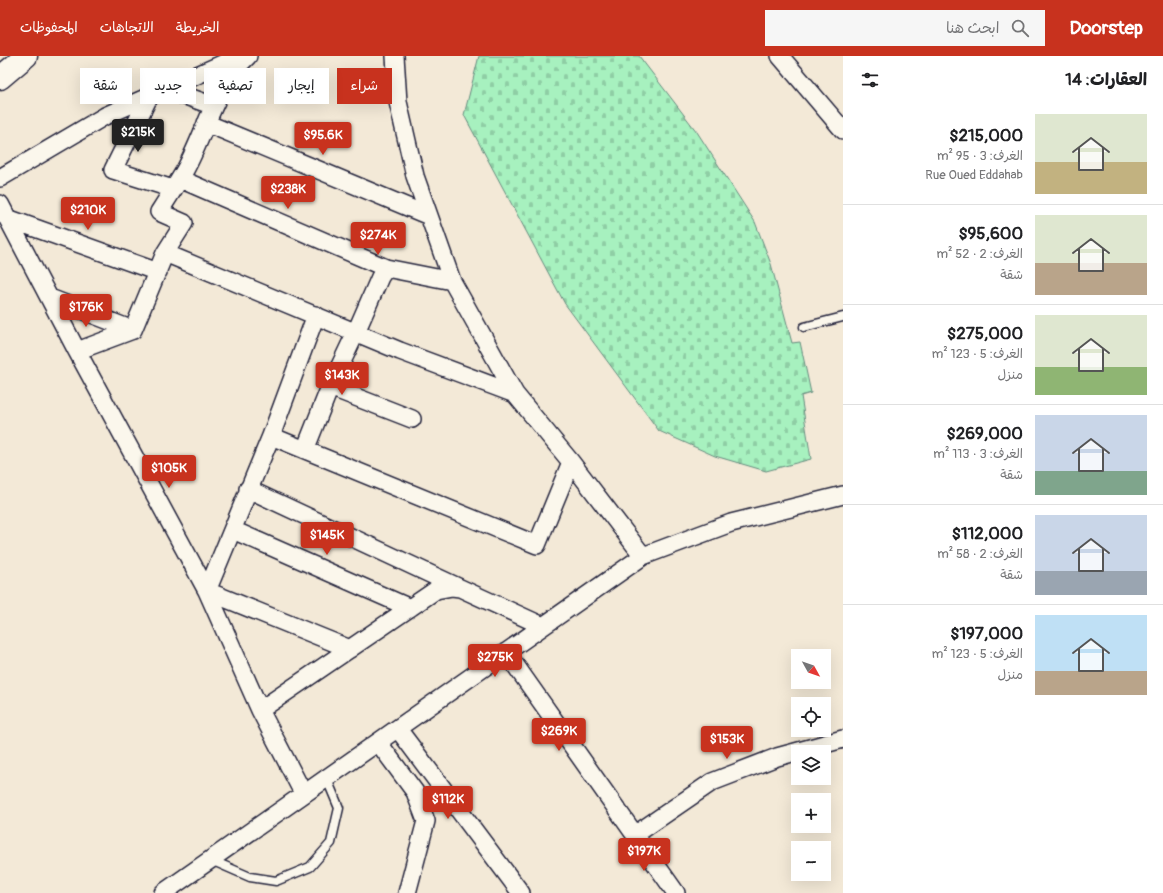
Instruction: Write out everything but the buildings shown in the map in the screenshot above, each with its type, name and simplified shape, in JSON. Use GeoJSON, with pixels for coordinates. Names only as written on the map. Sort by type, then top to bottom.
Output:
{"type":"FeatureCollection","features":[{"type":"Feature","properties":{"kind":"main road"},"geometry":{"type":"LineString","coordinates":[[0,78],[26,56]]}},
{"type":"Feature","properties":{"kind":"street"},"geometry":{"type":"LineString","coordinates":[[196,76],[240,56]]}},
{"type":"Feature","properties":{"kind":"street"},"geometry":{"type":"LineString","coordinates":[[77,351],[133,330],[166,253],[184,223],[159,212],[176,184],[214,106],[234,71],[248,56]]}},
{"type":"Feature","properties":{"kind":"street"},"geometry":{"type":"LineString","coordinates":[[395,56],[398,102],[415,176],[452,281],[515,394],[571,462],[643,556]]}},
{"type":"Feature","properties":{"kind":"street"},"geometry":{"type":"LineString","coordinates":[[780,56],[843,130]]}},
{"type":"Feature","properties":{"kind":"street"},"geometry":{"type":"LineString","coordinates":[[196,100],[214,106]]}},
{"type":"Feature","properties":{"kind":"street"},"geometry":{"type":"LineString","coordinates":[[0,178],[105,116],[140,101]]}},
{"type":"Feature","properties":{"kind":"street"},"geometry":{"type":"LineString","coordinates":[[146,104],[113,170],[176,184],[386,268],[452,281]]}},
{"type":"Feature","properties":{"kind":"street"},"geometry":{"type":"LineString","coordinates":[[206,122],[429,216]]}},
{"type":"Feature","properties":{"kind":"street"},"geometry":{"type":"LineString","coordinates":[[4,211],[158,272]]}},
{"type":"Feature","properties":{"kind":"street"},"geometry":{"type":"LineString","coordinates":[[4,211],[77,351],[207,591],[260,710],[303,793]]}},
{"type":"Feature","properties":{"kind":"street"},"geometry":{"type":"LineString","coordinates":[[166,253],[400,351],[515,394]]}},
{"type":"Feature","properties":{"kind":"street"},"geometry":{"type":"LineString","coordinates":[[305,450],[330,387],[380,277],[386,268]]}},
{"type":"Feature","properties":{"kind":"street"},"geometry":{"type":"LineString","coordinates":[[50,298],[133,330]]}},
{"type":"Feature","properties":{"kind":"street"},"geometry":{"type":"LineString","coordinates":[[207,591],[271,436],[316,315]]}},
{"type":"Feature","properties":{"kind":"street"},"geometry":{"type":"LineString","coordinates":[[330,387],[412,419]]}},
{"type":"Feature","properties":{"kind":"street"},"geometry":{"type":"LineString","coordinates":[[271,436],[537,545],[571,462]]}},
{"type":"Feature","properties":{"kind":"street"},"geometry":{"type":"LineString","coordinates":[[248,489],[543,626]]}},
{"type":"Feature","properties":{"kind":"street"},"geometry":{"type":"LineString","coordinates":[[163,893],[303,793],[398,729],[643,556],[731,523],[843,495]]}},
{"type":"Feature","properties":{"kind":"street"},"geometry":{"type":"LineString","coordinates":[[232,530],[410,608]]}},
{"type":"Feature","properties":{"kind":"street"},"geometry":{"type":"LineString","coordinates":[[260,710],[436,590],[452,587],[460,588]]}},
{"type":"Feature","properties":{"kind":"street"},"geometry":{"type":"LineString","coordinates":[[207,591],[350,649]]}},
{"type":"Feature","properties":{"kind":"street"},"geometry":{"type":"LineString","coordinates":[[506,652],[636,834],[676,893]]}},
{"type":"Feature","properties":{"kind":"street"},"geometry":{"type":"LineString","coordinates":[[398,729],[521,893]]}},
{"type":"Feature","properties":{"kind":"street"},"geometry":{"type":"LineString","coordinates":[[636,834],[712,782],[777,757],[843,739]]}},
{"type":"Feature","properties":{"kind":"street"},"geometry":{"type":"LineString","coordinates":[[378,742],[415,792],[426,821],[407,893]]}},
{"type":"Feature","properties":{"kind":"lane"},"geometry":{"type":"LineString","coordinates":[[804,327],[843,317]]}},
{"type":"Feature","properties":{"kind":"lane"},"geometry":{"type":"LineString","coordinates":[[210,859],[250,877],[276,881],[310,867],[331,843],[339,808],[326,777]]}},
{"type":"Feature","properties":{"kind":"green space"},"geometry":{"type":"Polygon","coordinates":[[[479,56],[639,56],[697,132],[755,222],[771,264],[792,343],[800,342],[811,393],[801,396],[811,459],[766,471],[715,456],[659,431],[565,304],[464,115],[479,56]]]}}]}
